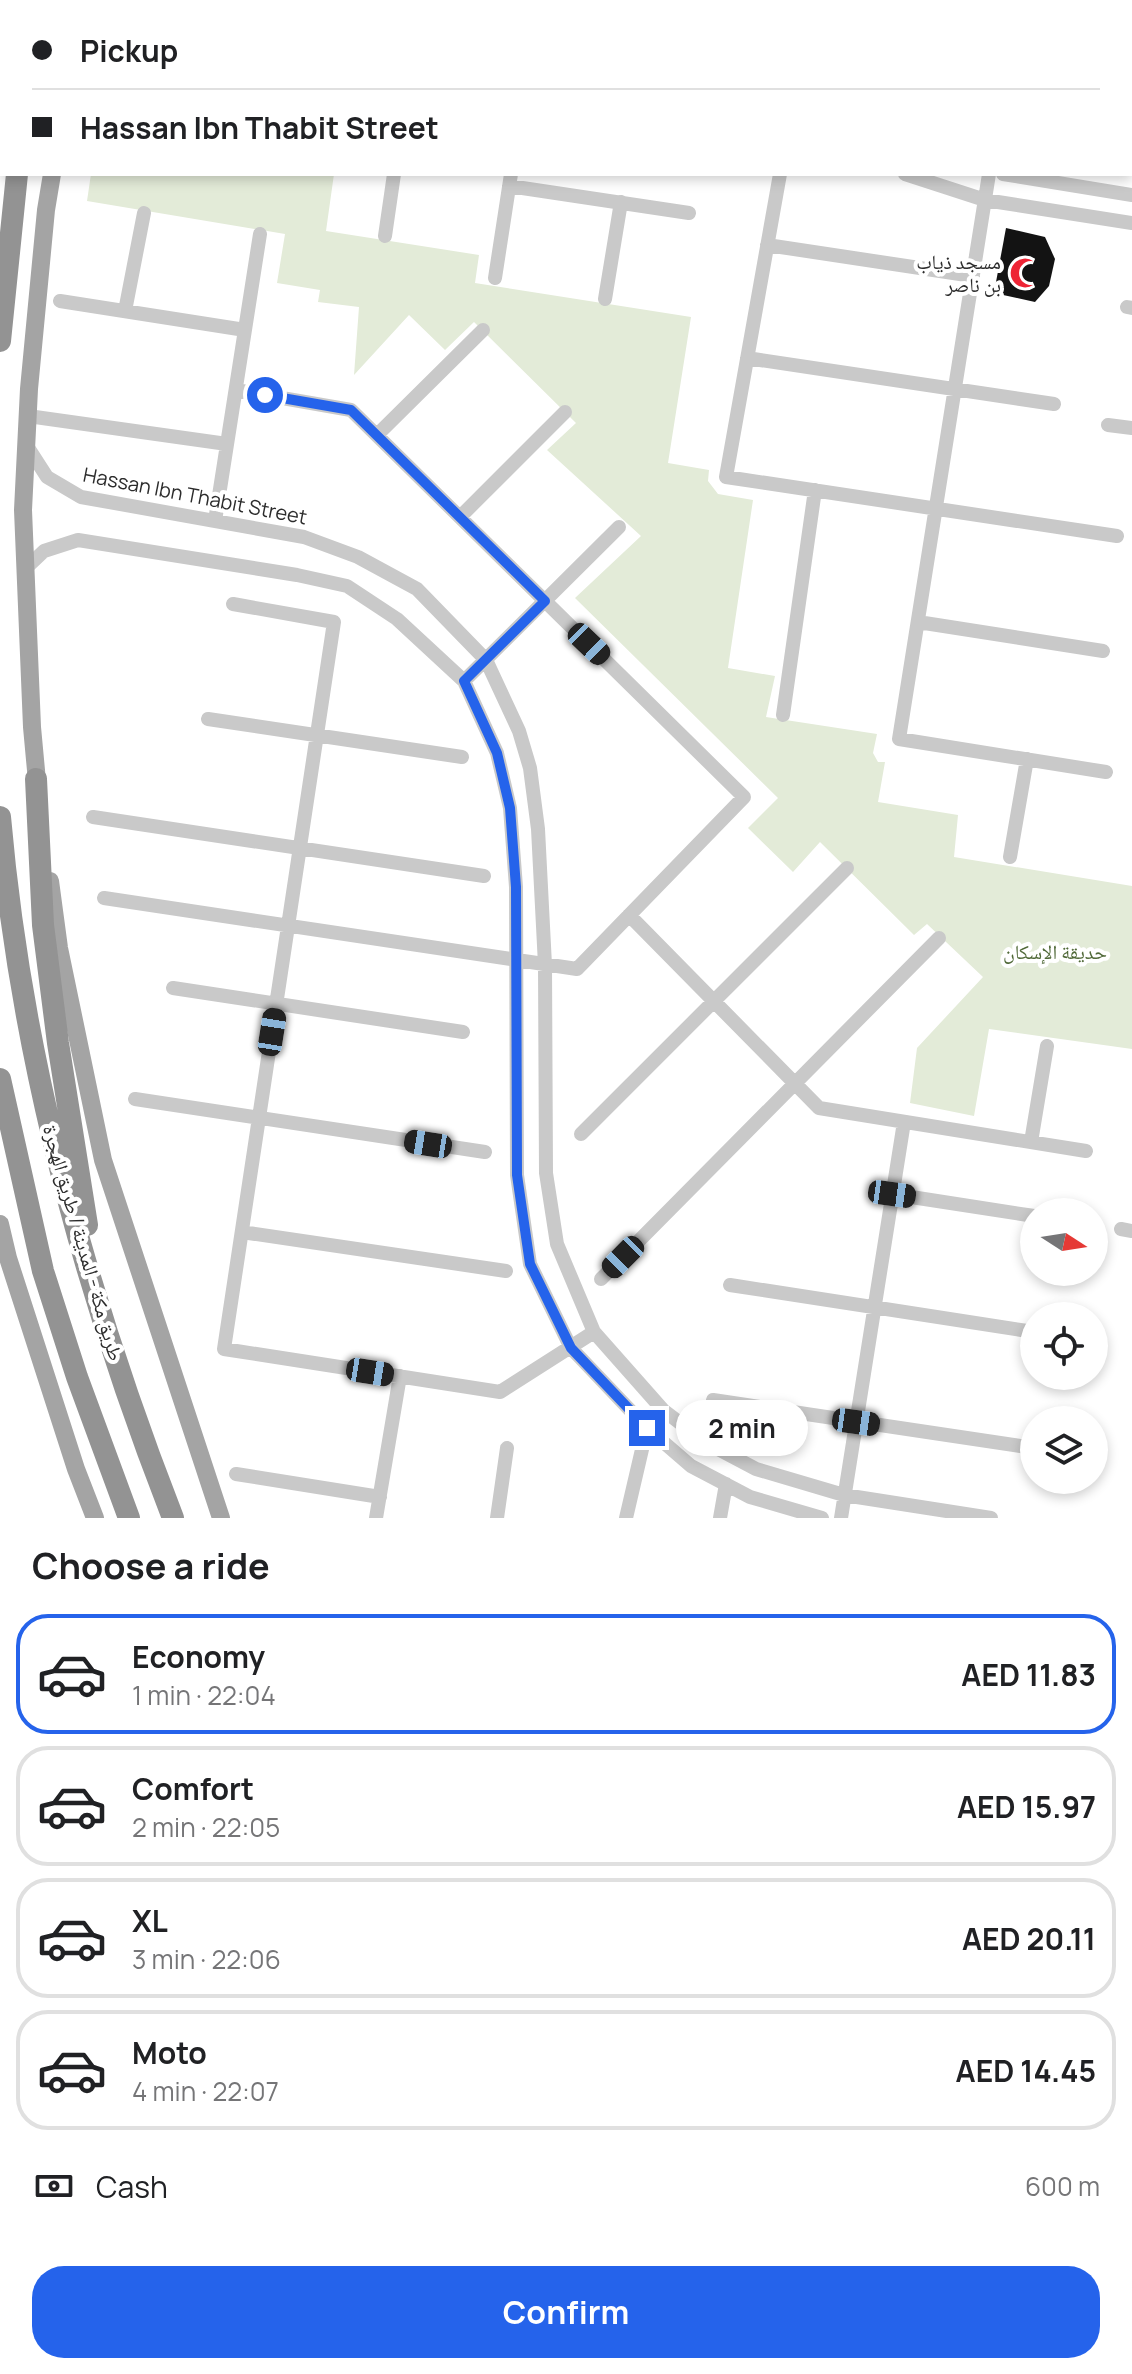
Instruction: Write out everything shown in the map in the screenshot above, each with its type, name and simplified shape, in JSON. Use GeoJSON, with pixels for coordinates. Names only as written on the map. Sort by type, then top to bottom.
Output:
{"type":"FeatureCollection","features":[{"type":"Feature","properties":{"kind":"highway"},"geometry":{"type":"LineString","coordinates":[[0,341],[17,176]]}},
{"type":"Feature","properties":{"kind":"highway"},"geometry":{"type":"LineString","coordinates":[[36,779],[43,925],[58,1043],[91,1248],[111,1344]]}},
{"type":"Feature","properties":{"kind":"highway","name":"طريق مكة - المدينة / طريق الهجرة"},"geometry":{"type":"LineString","coordinates":[[0,817],[17,953],[55,1159],[111,1344],[173,1518]]}},
{"type":"Feature","properties":{"kind":"highway","name":"طريق مكة - المدينة / طريق الهجرة"},"geometry":{"type":"LineString","coordinates":[[0,1079],[43,1271],[77,1377],[129,1518]]}},
{"type":"Feature","properties":{"kind":"highway"},"geometry":{"type":"LineString","coordinates":[[0,1132],[32,1225]]}},
{"type":"Feature","properties":{"kind":"main road"},"geometry":{"type":"LineString","coordinates":[[52,176],[28,416],[23,510],[36,779],[59,948],[103,1160],[221,1518]]}},
{"type":"Feature","properties":{"kind":"main road"},"geometry":{"type":"LineString","coordinates":[[0,1224],[8,1258],[76,1469],[95,1518]]}},
{"type":"Feature","properties":{"kind":"street"},"geometry":{"type":"LineString","coordinates":[[385,236],[394,176]]}},
{"type":"Feature","properties":{"kind":"street"},"geometry":{"type":"LineString","coordinates":[[780,176],[726,477],[1117,536]]}},
{"type":"Feature","properties":{"kind":"street"},"geometry":{"type":"LineString","coordinates":[[911,176],[985,200],[1132,223]]}},
{"type":"Feature","properties":{"kind":"street"},"geometry":{"type":"LineString","coordinates":[[989,176],[899,739],[1106,772]]}},
{"type":"Feature","properties":{"kind":"street"},"geometry":{"type":"LineString","coordinates":[[1015,176],[1132,195]]}},
{"type":"Feature","properties":{"kind":"street"},"geometry":{"type":"LineString","coordinates":[[495,278],[510,180],[689,213]]}},
{"type":"Feature","properties":{"kind":"street"},"geometry":{"type":"LineString","coordinates":[[605,299],[621,202]]}},
{"type":"Feature","properties":{"kind":"street"},"geometry":{"type":"LineString","coordinates":[[125,311],[144,213]]}},
{"type":"Feature","properties":{"kind":"street"},"geometry":{"type":"LineString","coordinates":[[215,521],[260,234]]}},
{"type":"Feature","properties":{"kind":"street"},"geometry":{"type":"LineString","coordinates":[[767,245],[973,276]]}},
{"type":"Feature","properties":{"kind":"street"},"geometry":{"type":"LineString","coordinates":[[60,301],[245,330]]}},
{"type":"Feature","properties":{"kind":"street"},"geometry":{"type":"LineString","coordinates":[[377,435],[483,330]]}},
{"type":"Feature","properties":{"kind":"street"},"geometry":{"type":"LineString","coordinates":[[747,358],[1054,404]]}},
{"type":"Feature","properties":{"kind":"street"},"geometry":{"type":"LineString","coordinates":[[104,898],[577,969],[744,797],[351,410],[236,390]]}},
{"type":"Feature","properties":{"kind":"street"},"geometry":{"type":"LineString","coordinates":[[460,517],[565,412]]}},
{"type":"Feature","properties":{"kind":"street"},"geometry":{"type":"LineString","coordinates":[[28,416],[227,444]]}},
{"type":"Feature","properties":{"kind":"street"},"geometry":{"type":"LineString","coordinates":[[1108,425],[1132,428]]}},
{"type":"Feature","properties":{"kind":"street","name":"Hassan Ibn Thabit Street"},"geometry":{"type":"LineString","coordinates":[[27,446],[47,477],[81,497],[304,537],[358,557],[417,589],[486,660],[519,731],[530,768],[538,829],[545,965],[546,1173],[557,1244],[594,1332],[663,1410],[705,1442],[756,1469],[844,1495],[991,1518]]}},
{"type":"Feature","properties":{"kind":"street"},"geometry":{"type":"LineString","coordinates":[[783,715],[815,490]]}},
{"type":"Feature","properties":{"kind":"street"},"geometry":{"type":"LineString","coordinates":[[464,681],[619,527]]}},
{"type":"Feature","properties":{"kind":"street"},"geometry":{"type":"LineString","coordinates":[[25,569],[44,551],[78,540],[297,575],[347,586],[397,619],[464,681],[497,753],[510,808],[516,887],[517,1175],[530,1264],[571,1348],[647,1428],[691,1466],[750,1497],[822,1518]]}},
{"type":"Feature","properties":{"kind":"street"},"geometry":{"type":"LineString","coordinates":[[233,604],[334,622],[224,1349],[500,1392],[594,1332]]}},
{"type":"Feature","properties":{"kind":"street"},"geometry":{"type":"LineString","coordinates":[[918,622],[1103,651]]}},
{"type":"Feature","properties":{"kind":"street"},"geometry":{"type":"LineString","coordinates":[[208,719],[462,757]]}},
{"type":"Feature","properties":{"kind":"street"},"geometry":{"type":"LineString","coordinates":[[1010,857],[1027,759]]}},
{"type":"Feature","properties":{"kind":"street"},"geometry":{"type":"LineString","coordinates":[[93,817],[484,876]]}},
{"type":"Feature","properties":{"kind":"street"},"geometry":{"type":"LineString","coordinates":[[581,1134],[847,868]]}},
{"type":"Feature","properties":{"kind":"street"},"geometry":{"type":"LineString","coordinates":[[629,915],[819,1108],[1086,1151]]}},
{"type":"Feature","properties":{"kind":"street"},"geometry":{"type":"LineString","coordinates":[[601,1279],[939,938]]}},
{"type":"Feature","properties":{"kind":"street"},"geometry":{"type":"LineString","coordinates":[[173,988],[463,1032]]}},
{"type":"Feature","properties":{"kind":"street"},"geometry":{"type":"LineString","coordinates":[[1031,1142],[1047,1046]]}},
{"type":"Feature","properties":{"kind":"street"},"geometry":{"type":"LineString","coordinates":[[135,1099],[485,1152]]}},
{"type":"Feature","properties":{"kind":"street"},"geometry":{"type":"LineString","coordinates":[[841,1518],[904,1122]]}},
{"type":"Feature","properties":{"kind":"street"},"geometry":{"type":"LineString","coordinates":[[892,1194],[1020,1214]]}},
{"type":"Feature","properties":{"kind":"street"},"geometry":{"type":"LineString","coordinates":[[242,1232],[506,1271]]}},
{"type":"Feature","properties":{"kind":"street"},"geometry":{"type":"LineString","coordinates":[[730,1285],[1020,1330]]}},
{"type":"Feature","properties":{"kind":"street"},"geometry":{"type":"LineString","coordinates":[[376,1518],[400,1376]]}},
{"type":"Feature","properties":{"kind":"street"},"geometry":{"type":"LineString","coordinates":[[713,1400],[1020,1446]]}},
{"type":"Feature","properties":{"kind":"street"},"geometry":{"type":"LineString","coordinates":[[626,1518],[647,1428]]}},
{"type":"Feature","properties":{"kind":"street"},"geometry":{"type":"LineString","coordinates":[[497,1518],[507,1448]]}},
{"type":"Feature","properties":{"kind":"street"},"geometry":{"type":"LineString","coordinates":[[236,1474],[380,1497]]}},
{"type":"Feature","properties":{"kind":"street"},"geometry":{"type":"LineString","coordinates":[[720,1518],[726,1484]]}},
{"type":"Feature","properties":{"kind":"green space","name":"حديقة الإسكان"},"geometry":{"type":"Polygon","coordinates":[[[91,176],[334,176],[326,231],[479,255],[475,283],[691,317],[668,463],[709,470],[708,481],[718,494],[753,500],[728,668],[775,676],[766,717],[877,734],[873,753],[878,762],[885,762],[878,802],[958,815],[954,857],[1132,886],[1132,1049],[989,1029],[974,1116],[910,1103],[917,1048],[983,977],[927,924],[914,935],[820,842],[793,872],[748,828],[778,798],[575,598],[641,536],[547,450],[576,423],[474,322],[445,350],[409,315],[354,375],[359,307],[318,302],[320,290],[277,283],[285,234],[87,201],[91,176]]]}},
{"type":"Feature","properties":{"kind":"building","name":"مسجد ذياب بن ناصر"},"geometry":{"type":"Polygon","coordinates":[[[1006,228],[1045,237],[1055,259],[1049,286],[1035,302],[994,293],[1006,228]]]}},
{"type":"Feature","properties":{"kind":"place","name":"مسجد ذياب بن ناصر"},"geometry":{"type":"Point","coordinates":[1025,273]}},
{"type":"Feature","properties":{"kind":"route"},"geometry":{"type":"LineString","coordinates":[[265,395],[351,410],[545,601],[464,681],[497,753],[510,808],[516,887],[517,1175],[530,1264],[571,1348],[647,1428]]}}]}
